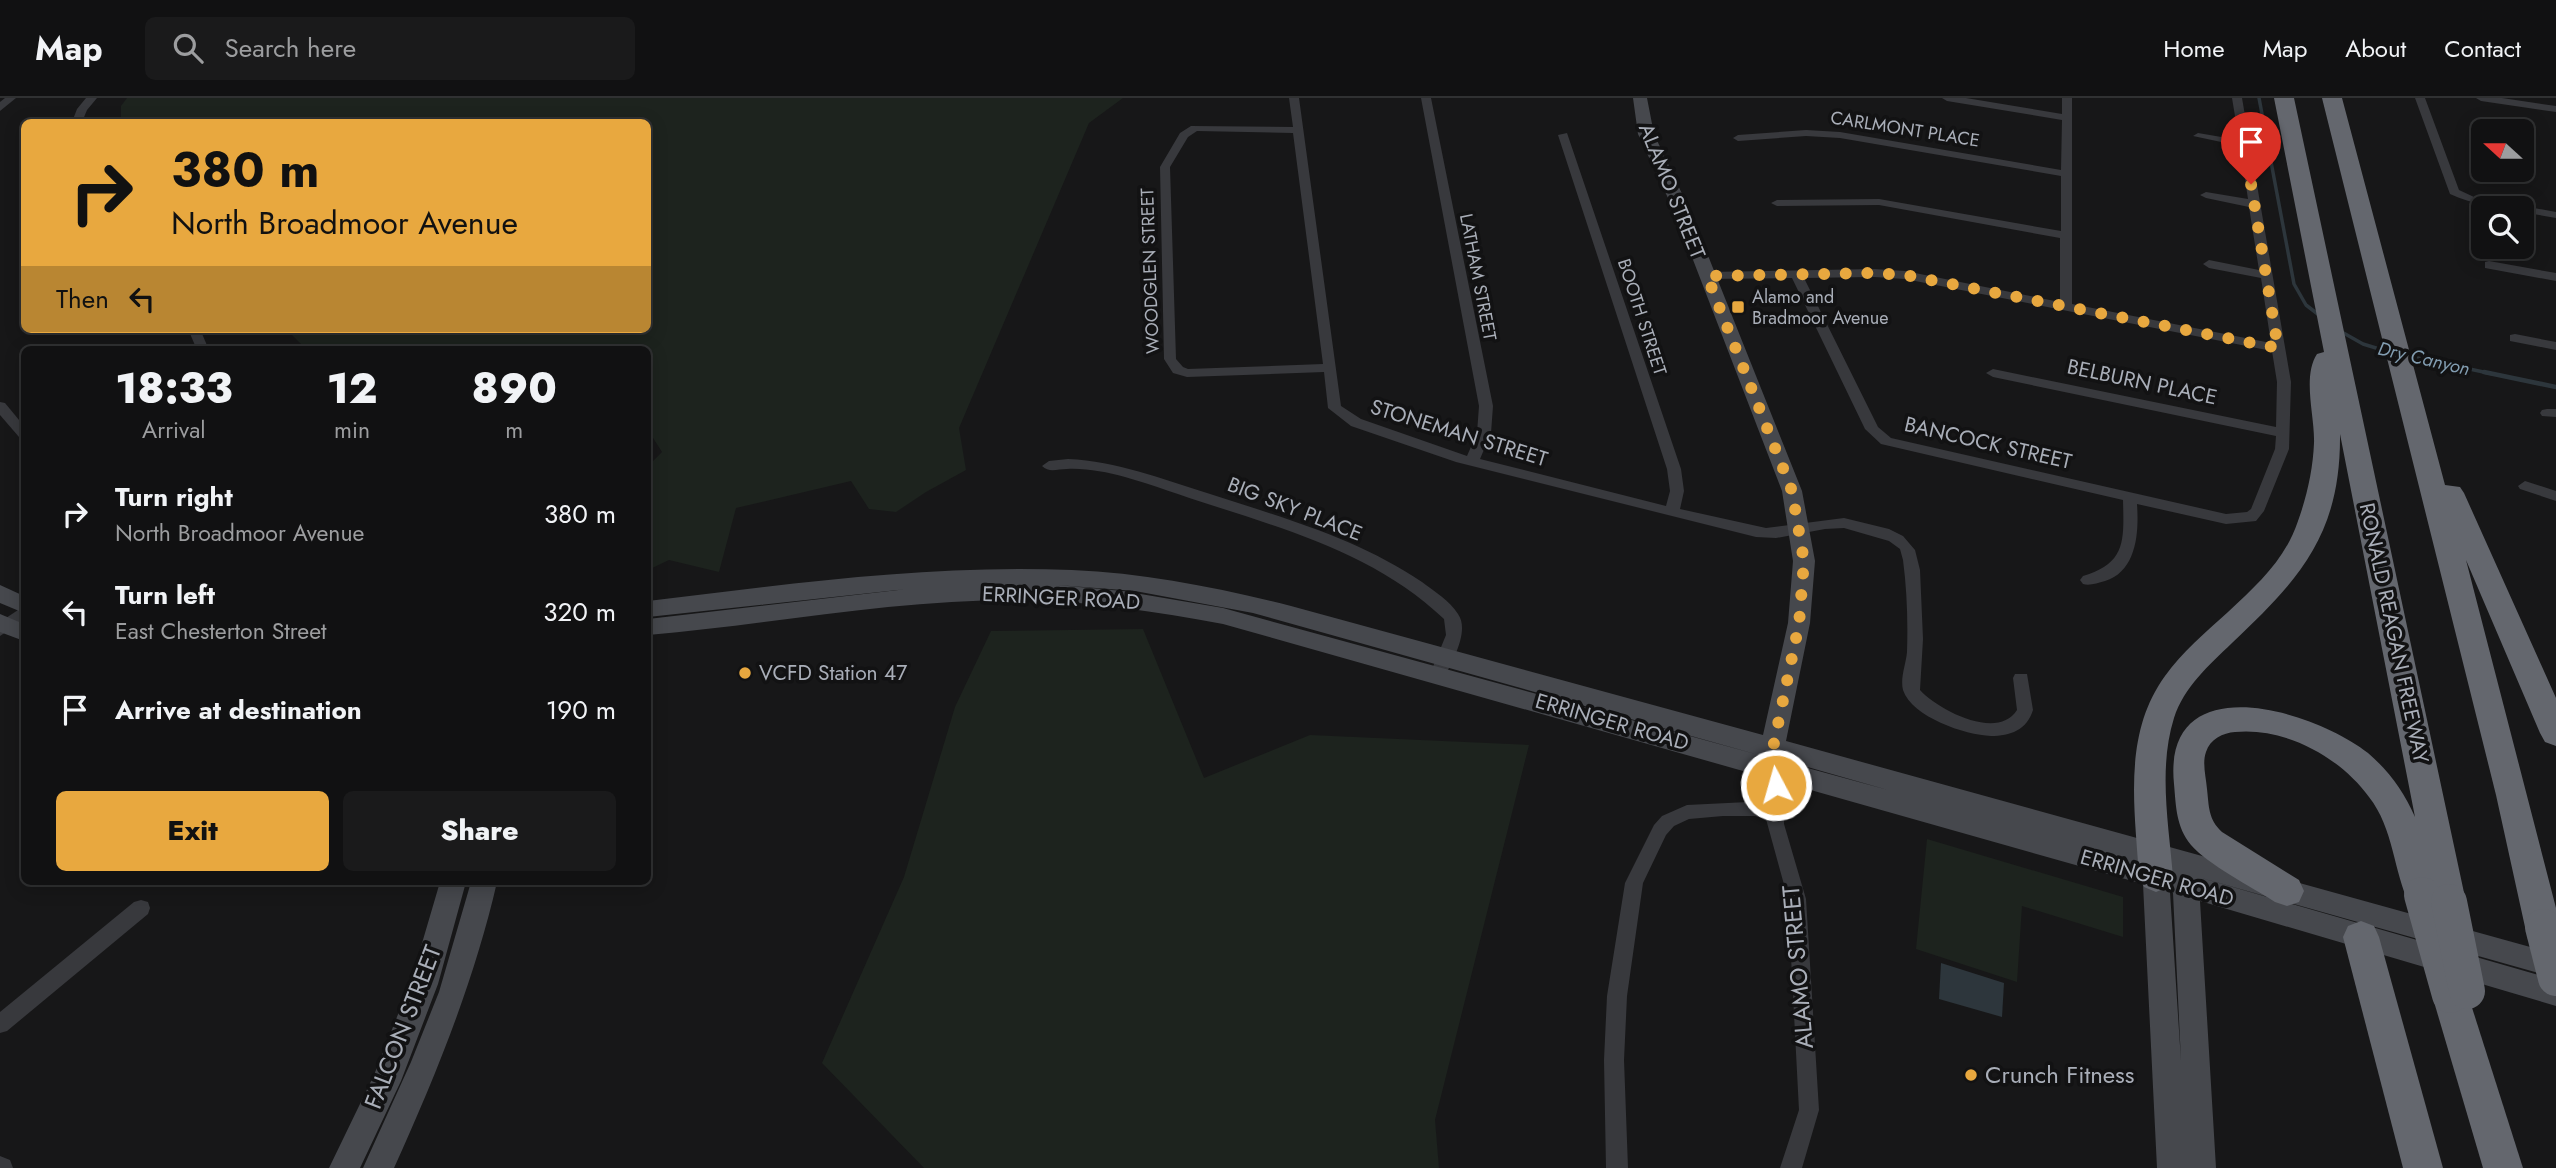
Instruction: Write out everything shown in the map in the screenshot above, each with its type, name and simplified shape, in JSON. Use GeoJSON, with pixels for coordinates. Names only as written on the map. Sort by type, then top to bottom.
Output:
{"type":"FeatureCollection","features":[{"type":"Feature","properties":{"kind":"highway","name":"RONALD REAGAN FREEWAY"},"geometry":{"type":"LineString","coordinates":[[2284,98],[2330,321],[2436,899],[2503,1168]]}},
{"type":"Feature","properties":{"kind":"highway"},"geometry":{"type":"LineString","coordinates":[[2332,98],[2512,795],[2550,915],[2556,978]]}},
{"type":"Feature","properties":{"kind":"highway"},"geometry":{"type":"LineString","coordinates":[[2170,870],[2151,753],[2156,724],[2167,697],[2190,667],[2279,579],[2303,545],[2320,499],[2327,444],[2323,373],[2330,321]]}},
{"type":"Feature","properties":{"kind":"highway"},"geometry":{"type":"LineString","coordinates":[[2414,411],[2556,733]]}},
{"type":"Feature","properties":{"kind":"highway"},"geometry":{"type":"LineString","coordinates":[[2287,891],[2210,842],[2199,833],[2193,818],[2190,752],[2202,733],[2222,721],[2259,720],[2291,726],[2351,757],[2381,786],[2401,821],[2436,899]]}},
{"type":"Feature","properties":{"kind":"highway"},"geometry":{"type":"LineString","coordinates":[[2361,937],[2423,1168]]}},
{"type":"Feature","properties":{"kind":"main road","name":"ALAMO STREET"},"geometry":{"type":"LineString","coordinates":[[1640,98],[1646,134],[1683,214],[1792,491],[1804,561],[1799,624],[1771,758]]}},
{"type":"Feature","properties":{"kind":"main road","name":"ERRINGER ROAD"},"geometry":{"type":"LineString","coordinates":[[651,609],[882,582],[958,577],[1086,579],[1134,583],[1231,600],[1442,665],[2170,870],[2361,937],[2556,993]]}},
{"type":"Feature","properties":{"kind":"main road","name":"ERRINGER ROAD"},"geometry":{"type":"LineString","coordinates":[[651,627],[890,597],[1023,592],[1161,604],[1223,615],[1442,665]]}},
{"type":"Feature","properties":{"kind":"main road"},"geometry":{"type":"LineString","coordinates":[[0,593],[21,604]]}},
{"type":"Feature","properties":{"kind":"main road","name":"ERRINGER ROAD"},"geometry":{"type":"LineString","coordinates":[[2170,870],[2287,891],[2556,966]]}},
{"type":"Feature","properties":{"kind":"main road"},"geometry":{"type":"LineString","coordinates":[[2170,870],[2172,1168]]}},
{"type":"Feature","properties":{"kind":"main road"},"geometry":{"type":"LineString","coordinates":[[2170,870],[2201,1168]]}},
{"type":"Feature","properties":{"kind":"main road","name":"FALCON STREET"},"geometry":{"type":"LineString","coordinates":[[344,1168],[386,1082],[424,984],[452,885]]}},
{"type":"Feature","properties":{"kind":"main road","name":"FALCON STREET"},"geometry":{"type":"LineString","coordinates":[[378,1168],[420,1077],[465,957],[483,885]]}},
{"type":"Feature","properties":{"kind":"street"},"geometry":{"type":"LineString","coordinates":[[0,108],[11,98]]}},
{"type":"Feature","properties":{"kind":"street"},"geometry":{"type":"LineString","coordinates":[[79,119],[82,109],[92,98]]}},
{"type":"Feature","properties":{"kind":"street","name":"STONEMAN STREET"},"geometry":{"type":"LineString","coordinates":[[1294,98],[1296,130],[1329,369],[1335,408],[1343,418],[1401,440],[1472,461],[1773,535],[1839,523],[1884,533],[1903,543],[1911,561],[1914,662],[1909,683],[1913,694],[1925,707],[1942,717],[1980,728],[2009,728],[2020,722],[2025,713],[2021,678]]}},
{"type":"Feature","properties":{"kind":"street","name":"LATHAM STREET"},"geometry":{"type":"LineString","coordinates":[[1426,98],[1486,406],[1484,433],[1472,461]]}},
{"type":"Feature","properties":{"kind":"street"},"geometry":{"type":"LineString","coordinates":[[1947,98],[2067,118]]}},
{"type":"Feature","properties":{"kind":"street"},"geometry":{"type":"LineString","coordinates":[[2066,306],[2067,98]]}},
{"type":"Feature","properties":{"kind":"street"},"geometry":{"type":"LineString","coordinates":[[2237,98],[2284,382],[2283,433]]}},
{"type":"Feature","properties":{"kind":"street"},"geometry":{"type":"LineString","coordinates":[[2420,98],[2452,188],[2460,195],[2471,198]]}},
{"type":"Feature","properties":{"kind":"street"},"geometry":{"type":"LineString","coordinates":[[2481,98],[2556,109]]}},
{"type":"Feature","properties":{"kind":"street","name":"WOODGLEN STREET"},"geometry":{"type":"LineString","coordinates":[[1296,130],[1195,128],[1184,135],[1165,167],[1170,359],[1178,370],[1187,373],[1329,369]]}},
{"type":"Feature","properties":{"kind":"street","name":"CARLMONT PLACE"},"geometry":{"type":"LineString","coordinates":[[1738,138],[1805,133],[1840,135],[2066,174]]}},
{"type":"Feature","properties":{"kind":"street","name":"BOOTH STREET"},"geometry":{"type":"LineString","coordinates":[[1563,135],[1674,469],[1677,491],[1672,512]]}},
{"type":"Feature","properties":{"kind":"street"},"geometry":{"type":"LineString","coordinates":[[2198,136],[2244,144]]}},
{"type":"Feature","properties":{"kind":"street"},"geometry":{"type":"LineString","coordinates":[[2206,195],[2254,204]]}},
{"type":"Feature","properties":{"kind":"street"},"geometry":{"type":"LineString","coordinates":[[1777,203],[1878,202],[2067,236]]}},
{"type":"Feature","properties":{"kind":"street"},"geometry":{"type":"LineString","coordinates":[[2534,211],[2556,215]]}},
{"type":"Feature","properties":{"kind":"street"},"geometry":{"type":"LineString","coordinates":[[2209,264],[2266,275]]}},
{"type":"Feature","properties":{"kind":"street"},"geometry":{"type":"LineString","coordinates":[[2489,265],[2556,277]]}},
{"type":"Feature","properties":{"kind":"street","name":"BANCOCK STREET"},"geometry":{"type":"LineString","coordinates":[[1796,274],[1877,435],[1897,444],[2226,519],[2240,519],[2251,517],[2257,511],[2278,464],[2283,433]]}},
{"type":"Feature","properties":{"kind":"street"},"geometry":{"type":"LineString","coordinates":[[1707,276],[1905,275],[2278,348]]}},
{"type":"Feature","properties":{"kind":"street"},"geometry":{"type":"LineString","coordinates":[[2515,338],[2556,345]]}},
{"type":"Feature","properties":{"kind":"street","name":"BELBURN PLACE"},"geometry":{"type":"LineString","coordinates":[[1993,373],[2283,433]]}},
{"type":"Feature","properties":{"kind":"street"},"geometry":{"type":"LineString","coordinates":[[4,411],[21,431]]}},
{"type":"Feature","properties":{"kind":"street","name":"BIG SKY PLACE"},"geometry":{"type":"LineString","coordinates":[[1049,466],[1079,463],[1141,477],[1278,521],[1343,546],[1419,588],[1446,610],[1454,624],[1454,635],[1442,665]]}},
{"type":"Feature","properties":{"kind":"street"},"geometry":{"type":"LineString","coordinates":[[2525,486],[2556,496]]}},
{"type":"Feature","properties":{"kind":"street"},"geometry":{"type":"LineString","coordinates":[[2088,580],[2109,573],[2124,555],[2132,535],[2130,498]]}},
{"type":"Feature","properties":{"kind":"street","name":"ALAMO STREET"},"geometry":{"type":"LineString","coordinates":[[1771,758],[1776,785],[1764,812],[1797,899],[1809,1110],[1791,1168]]}},
{"type":"Feature","properties":{"kind":"street"},"geometry":{"type":"LineString","coordinates":[[1617,1168],[1614,1060],[1617,996],[1634,883],[1660,831],[1668,821],[1687,812],[1723,808],[1764,812]]}},
{"type":"Feature","properties":{"kind":"street"},"geometry":{"type":"LineString","coordinates":[[0,1024],[141,908]]}},
{"type":"Feature","properties":{"kind":"shaded area"},"geometry":{"type":"Polygon","coordinates":[[[127,98],[1123,98],[1089,123],[959,428],[966,470],[896,512],[869,509],[851,481],[736,508],[719,572],[669,560],[651,569],[651,463],[662,452],[651,435],[651,346],[303,346],[290,333],[651,333],[651,119],[121,119],[121,106],[127,98]]]}},
{"type":"Feature","properties":{"kind":"shaded area"},"geometry":{"type":"Polygon","coordinates":[[[1143,629],[1204,778],[1310,735],[1529,745],[1435,1120],[1439,1168],[924,1168],[822,1063],[904,877],[955,707],[991,631],[1143,629]]]}},
{"type":"Feature","properties":{"kind":"shaded area"},"geometry":{"type":"Polygon","coordinates":[[[1927,839],[2123,897],[2123,937],[2022,906],[2017,982],[1916,949],[1927,839]]]}},
{"type":"Feature","properties":{"kind":"shaded area"},"geometry":{"type":"Polygon","coordinates":[[[1941,963],[2004,983],[2002,1017],[1939,999],[1941,963]]]}},
{"type":"Feature","properties":{"kind":"waterway","name":"Dry Canyon"},"geometry":{"type":"LineString","coordinates":[[2259,98],[2294,284],[2306,305],[2319,315]]}},
{"type":"Feature","properties":{"kind":"waterway","name":"Dry Canyon"},"geometry":{"type":"LineString","coordinates":[[2340,331],[2363,344],[2389,352]]}},
{"type":"Feature","properties":{"kind":"waterway","name":"Dry Canyon"},"geometry":{"type":"LineString","coordinates":[[2408,356],[2493,374]]}},
{"type":"Feature","properties":{"kind":"waterway","name":"Dry Canyon"},"geometry":{"type":"LineString","coordinates":[[2484,372],[2556,387]]}},
{"type":"Feature","properties":{"kind":"place","name":"Alamo and Bradmoor Avenue"},"geometry":{"type":"Point","coordinates":[1738,307]}},
{"type":"Feature","properties":{"kind":"place","name":"VCFD Station 47"},"geometry":{"type":"Point","coordinates":[745,673]}},
{"type":"Feature","properties":{"kind":"place","name":"Crunch Fitness"},"geometry":{"type":"Point","coordinates":[1971,1075]}},
{"type":"Feature","properties":{"kind":"route"},"geometry":{"type":"LineString","coordinates":[[1776,785],[1769,767],[1799,624],[1804,561],[1792,491],[1707,276],[1874,273],[1905,275],[2278,348],[2251,184]]}}]}
